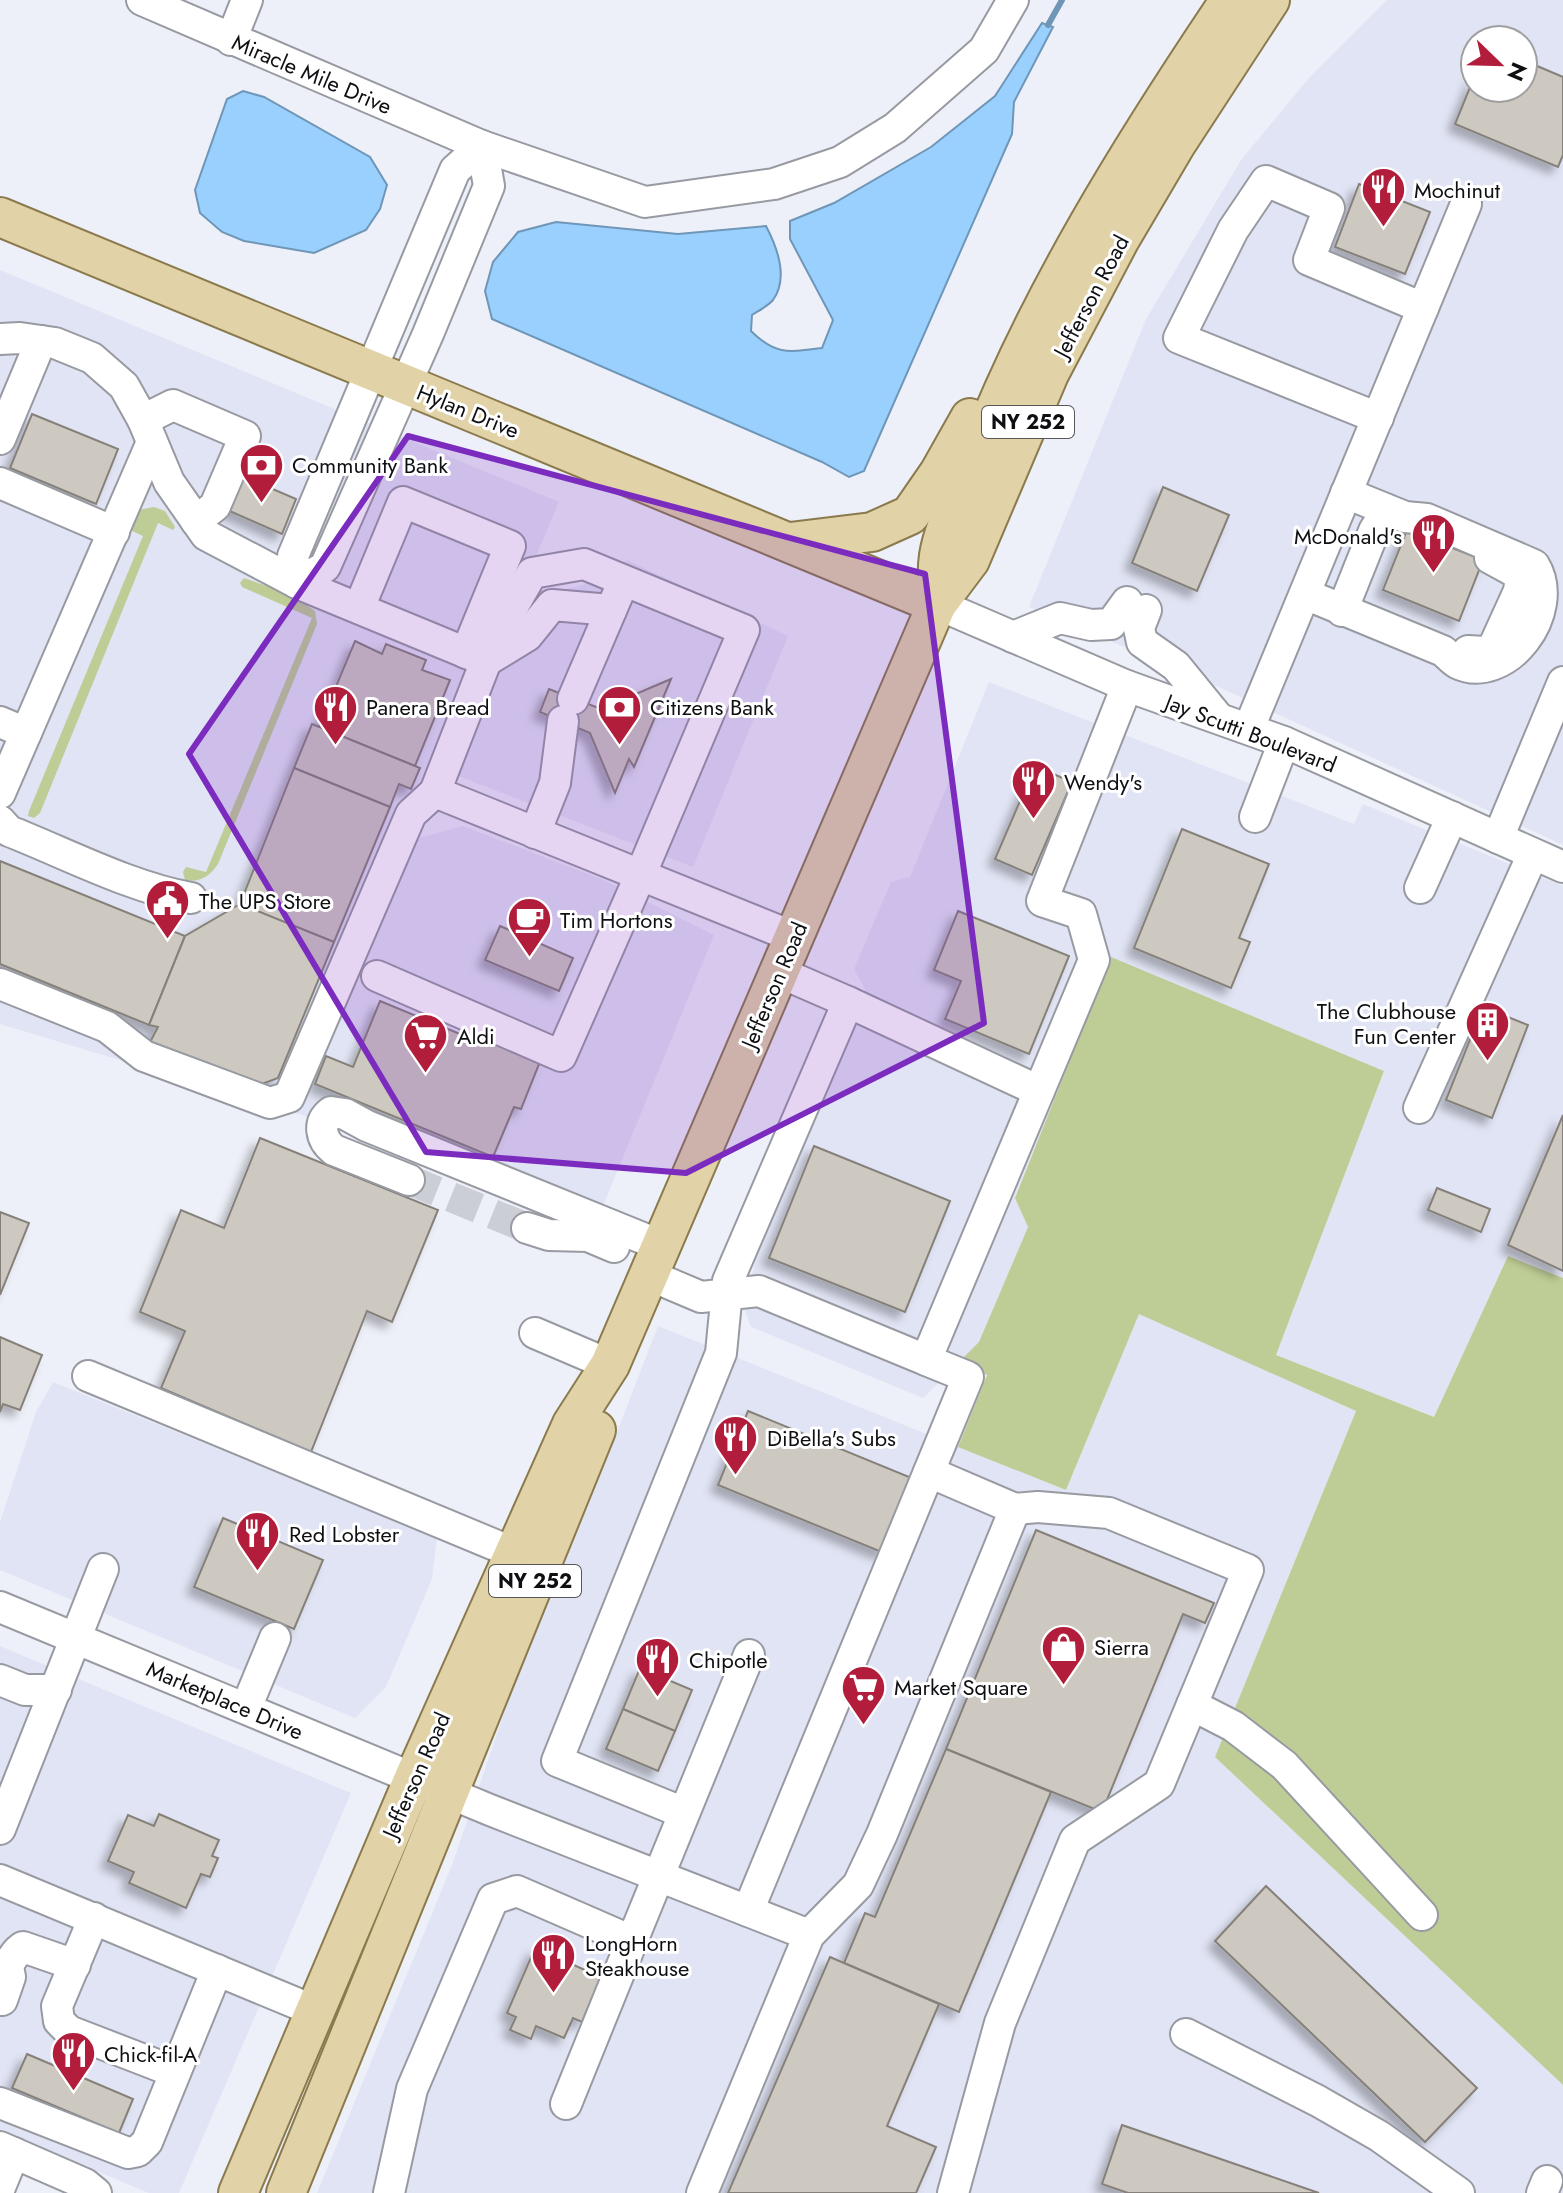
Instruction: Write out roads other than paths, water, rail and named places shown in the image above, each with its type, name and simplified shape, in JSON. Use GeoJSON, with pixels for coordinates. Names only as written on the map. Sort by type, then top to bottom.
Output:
{"type":"FeatureCollection","features":[{"type":"Feature","properties":{"kind":"main road"},"geometry":{"type":"LineString","coordinates":[[1170,90],[1203,0]]}},
{"type":"Feature","properties":{"kind":"main road","name":"Jefferson Road"},"geometry":{"type":"LineString","coordinates":[[937,604],[939,551],[1002,388],[1052,291],[1170,90],[1230,0]]}},
{"type":"Feature","properties":{"kind":"main road","name":"Jefferson Road"},"geometry":{"type":"LineString","coordinates":[[238,2193],[414,1778],[514,1553],[572,1424],[610,1365],[937,604],[970,560],[1049,374],[1120,239],[1176,144],[1270,0]]}},
{"type":"Feature","properties":{"kind":"main road"},"geometry":{"type":"LineString","coordinates":[[1248,33],[1281,0]]}},
{"type":"Feature","properties":{"kind":"main road","name":"Hylan Drive"},"geometry":{"type":"LineString","coordinates":[[0,217],[937,604]]}},
{"type":"Feature","properties":{"kind":"main road"},"geometry":{"type":"LineString","coordinates":[[787,542],[872,532],[910,515],[939,473],[978,404],[1022,349]]}},
{"type":"Feature","properties":{"kind":"main road","name":"Jefferson Road"},"geometry":{"type":"LineString","coordinates":[[286,2193],[600,1419],[610,1365]]}},
{"type":"Feature","properties":{"kind":"street","name":"Miracle Mile Drive"},"geometry":{"type":"LineString","coordinates":[[142,0],[482,146],[645,202],[774,184],[840,162],[895,128],[984,50],[1013,0]]}},
{"type":"Feature","properties":{"kind":"street"},"geometry":{"type":"LineString","coordinates":[[231,40],[247,0]]}},
{"type":"Feature","properties":{"kind":"street"},"geometry":{"type":"LineString","coordinates":[[297,583],[293,556],[370,370],[455,170],[482,146]]}},
{"type":"Feature","properties":{"kind":"street"},"geometry":{"type":"LineString","coordinates":[[297,583],[325,567],[406,385],[489,186],[482,146]]}},
{"type":"Feature","properties":{"kind":"street"},"geometry":{"type":"LineString","coordinates":[[1378,418],[1179,338],[1233,230],[1266,181],[1329,208],[1309,260],[1423,308]]}},
{"type":"Feature","properties":{"kind":"street"},"geometry":{"type":"LineString","coordinates":[[1249,728],[1466,204]]}},
{"type":"Feature","properties":{"kind":"street"},"geometry":{"type":"LineString","coordinates":[[0,339],[20,338],[55,343],[92,358],[124,386],[169,482],[206,535],[297,583],[476,657],[527,636],[552,605],[611,610]]}},
{"type":"Feature","properties":{"kind":"street"},"geometry":{"type":"LineString","coordinates":[[0,439],[41,341]]}},
{"type":"Feature","properties":{"kind":"street"},"geometry":{"type":"LineString","coordinates":[[0,793],[13,728],[114,532],[147,431],[173,405],[245,436],[215,506],[196,521]]}},
{"type":"Feature","properties":{"kind":"street"},"geometry":{"type":"LineString","coordinates":[[0,483],[114,532]]}},
{"type":"Feature","properties":{"kind":"street"},"geometry":{"type":"LineString","coordinates":[[1305,594],[1443,651],[1456,663],[1478,668],[1498,649],[1519,591],[1521,575],[1346,493]]}},
{"type":"Feature","properties":{"kind":"street"},"geometry":{"type":"LineString","coordinates":[[0,984],[107,1027],[144,1056],[270,1103],[289,1097],[411,814],[435,792],[510,546],[403,502],[359,608]]}},
{"type":"Feature","properties":{"kind":"street"},"geometry":{"type":"LineString","coordinates":[[1342,611],[1374,531],[1396,514],[1427,519],[1515,555],[1534,565],[1544,577],[1547,592],[1545,607],[1531,638],[1522,649],[1498,649]]}},
{"type":"Feature","properties":{"kind":"street"},"geometry":{"type":"LineString","coordinates":[[377,976],[561,1056],[744,630],[584,564],[532,573],[500,629],[476,657]]}},
{"type":"Feature","properties":{"kind":"street"},"geometry":{"type":"LineString","coordinates":[[535,833],[555,783],[568,710],[625,580]]}},
{"type":"Feature","properties":{"kind":"street","name":"Jay Scutti Boulevard"},"geometry":{"type":"LineString","coordinates":[[937,604],[1127,686],[1284,742],[1563,867]]}},
{"type":"Feature","properties":{"kind":"street"},"geometry":{"type":"LineString","coordinates":[[1013,637],[1060,618],[1091,625],[1111,624],[1136,606],[1142,642],[1176,666],[1217,717]]}},
{"type":"Feature","properties":{"kind":"street"},"geometry":{"type":"LineString","coordinates":[[1498,838],[1563,682]]}},
{"type":"Feature","properties":{"kind":"street"},"geometry":{"type":"LineString","coordinates":[[926,1360],[1094,960],[1081,914],[1042,901],[1127,686]]}},
{"type":"Feature","properties":{"kind":"street"},"geometry":{"type":"LineString","coordinates":[[1255,817],[1284,742]]}},
{"type":"Feature","properties":{"kind":"street"},"geometry":{"type":"LineString","coordinates":[[435,792],[794,937]]}},
{"type":"Feature","properties":{"kind":"street"},"geometry":{"type":"LineString","coordinates":[[1420,888],[1452,817]]}},
{"type":"Feature","properties":{"kind":"street"},"geometry":{"type":"LineString","coordinates":[[0,821],[9,831],[166,894],[191,898]]}},
{"type":"Feature","properties":{"kind":"street"},"geometry":{"type":"LineString","coordinates":[[1419,1108],[1533,854]]}},
{"type":"Feature","properties":{"kind":"street"},"geometry":{"type":"LineString","coordinates":[[779,972],[1039,1091]]}},
{"type":"Feature","properties":{"kind":"street"},"geometry":{"type":"LineString","coordinates":[[684,1813],[557,1761],[721,1353],[728,1281],[848,1002]]}},
{"type":"Feature","properties":{"kind":"street"},"geometry":{"type":"LineString","coordinates":[[409,1180],[334,1150],[323,1135],[325,1118],[331,1112],[345,1114],[655,1262],[701,1297],[759,1291],[968,1377],[748,1911]]}},
{"type":"Feature","properties":{"kind":"street"},"geometry":{"type":"LineString","coordinates":[[527,1228],[549,1235],[588,1236],[655,1262]]}},
{"type":"Feature","properties":{"kind":"street"},"geometry":{"type":"LineString","coordinates":[[535,1333],[610,1365]]}},
{"type":"Feature","properties":{"kind":"street"},"geometry":{"type":"LineString","coordinates":[[88,1376],[514,1553]]}},
{"type":"Feature","properties":{"kind":"street"},"geometry":{"type":"LineString","coordinates":[[929,1472],[1015,1509],[1038,1507],[1109,1513],[1248,1570],[1159,1784],[1075,1840],[1000,2023],[953,2193]]}},
{"type":"Feature","properties":{"kind":"street"},"geometry":{"type":"LineString","coordinates":[[702,2193],[809,1935],[858,1885],[1015,1509]]}},
{"type":"Feature","properties":{"kind":"street"},"geometry":{"type":"LineString","coordinates":[[0,1829],[103,1569]]}},
{"type":"Feature","properties":{"kind":"street","name":"Marketplace Drive"},"geometry":{"type":"LineString","coordinates":[[0,1607],[449,1793],[809,1935]]}},
{"type":"Feature","properties":{"kind":"street"},"geometry":{"type":"LineString","coordinates":[[246,1708],[275,1638]]}},
{"type":"Feature","properties":{"kind":"street"},"geometry":{"type":"LineString","coordinates":[[566,2104],[749,1655]]}},
{"type":"Feature","properties":{"kind":"street"},"geometry":{"type":"LineString","coordinates":[[1,1684],[25,1690],[56,1690]]}},
{"type":"Feature","properties":{"kind":"street"},"geometry":{"type":"LineString","coordinates":[[1192,1705],[1233,1726],[1284,1765],[1422,1915]]}},
{"type":"Feature","properties":{"kind":"street"},"geometry":{"type":"LineString","coordinates":[[0,1880],[315,2011]]}},
{"type":"Feature","properties":{"kind":"street"},"geometry":{"type":"LineString","coordinates":[[389,2193],[412,2089],[493,1899],[517,1891],[632,1941]]}},
{"type":"Feature","properties":{"kind":"street"},"geometry":{"type":"LineString","coordinates":[[94,1918],[57,2006],[59,2021],[69,2031],[175,2072]]}},
{"type":"Feature","properties":{"kind":"street"},"geometry":{"type":"LineString","coordinates":[[3,1980],[17,1950],[28,1947],[75,1965]]}},
{"type":"Feature","properties":{"kind":"street"},"geometry":{"type":"LineString","coordinates":[[0,2103],[128,2153],[138,2151],[147,2142],[217,1970]]}},
{"type":"Feature","properties":{"kind":"street"},"geometry":{"type":"LineString","coordinates":[[1186,2034],[1318,2101],[1379,2136],[1459,2193]]}},
{"type":"Feature","properties":{"kind":"street"},"geometry":{"type":"LineString","coordinates":[[0,2187],[7,2150],[87,2190]]}},
{"type":"Feature","properties":{"kind":"water"},"geometry":{"type":"Polygon","coordinates":[[[1042,23],[1053,27],[1014,102],[1012,134],[864,471],[849,477],[822,462],[492,319],[485,291],[493,262],[518,232],[556,222],[678,234],[766,226],[780,263],[780,282],[773,300],[752,315],[751,331],[768,345],[784,350],[822,348],[833,320],[790,239],[790,221],[834,203],[931,147],[995,96],[1042,23]]]}},
{"type":"Feature","properties":{"kind":"water"},"geometry":{"type":"Polygon","coordinates":[[[243,91],[264,97],[370,157],[387,185],[380,209],[366,230],[314,253],[244,241],[222,232],[200,213],[195,190],[227,99],[243,91]]]}},
{"type":"Feature","properties":{"kind":"waterway"},"geometry":{"type":"LineString","coordinates":[[1048,25],[1062,0]]}},
{"type":"Feature","properties":{"kind":"tunnel"},"geometry":{"type":"LineString","coordinates":[[409,1180],[527,1228]]}},
{"type":"Feature","properties":{"kind":"place","name":"Mochinut"},"geometry":{"type":"Point","coordinates":[1383,229]}},
{"type":"Feature","properties":{"kind":"place","name":"Community Bank"},"geometry":{"type":"Point","coordinates":[261,504]}},
{"type":"Feature","properties":{"kind":"place","name":"McDonald's"},"geometry":{"type":"Point","coordinates":[1433,575]}},
{"type":"Feature","properties":{"kind":"place","name":"Panera Bread"},"geometry":{"type":"Point","coordinates":[335,746]}},
{"type":"Feature","properties":{"kind":"place","name":"Citizens Bank"},"geometry":{"type":"Point","coordinates":[619,746]}},
{"type":"Feature","properties":{"kind":"place","name":"Wendy's"},"geometry":{"type":"Point","coordinates":[1033,821]}},
{"type":"Feature","properties":{"kind":"place","name":"The UPS Store"},"geometry":{"type":"Point","coordinates":[168,940]}},
{"type":"Feature","properties":{"kind":"place","name":"Tim Hortons"},"geometry":{"type":"Point","coordinates":[529,959]}},
{"type":"Feature","properties":{"kind":"place","name":"The Clubhouse Fun Center"},"geometry":{"type":"Point","coordinates":[1487,1063]}},
{"type":"Feature","properties":{"kind":"place","name":"Aldi"},"geometry":{"type":"Point","coordinates":[426,1075]}},
{"type":"Feature","properties":{"kind":"place","name":"DiBella's Subs"},"geometry":{"type":"Point","coordinates":[736,1477]}},
{"type":"Feature","properties":{"kind":"place","name":"Red Lobster"},"geometry":{"type":"Point","coordinates":[258,1573]}},
{"type":"Feature","properties":{"kind":"place","name":"Sierra"},"geometry":{"type":"Point","coordinates":[1063,1686]}},
{"type":"Feature","properties":{"kind":"place","name":"Chipotle"},"geometry":{"type":"Point","coordinates":[658,1699]}},
{"type":"Feature","properties":{"kind":"place","name":"Market Square"},"geometry":{"type":"Point","coordinates":[863,1726]}},
{"type":"Feature","properties":{"kind":"place","name":"LongHorn Steakhouse"},"geometry":{"type":"Point","coordinates":[554,1995]}},
{"type":"Feature","properties":{"kind":"place","name":"Chick-fil-A"},"geometry":{"type":"Point","coordinates":[73,2093]}}]}
